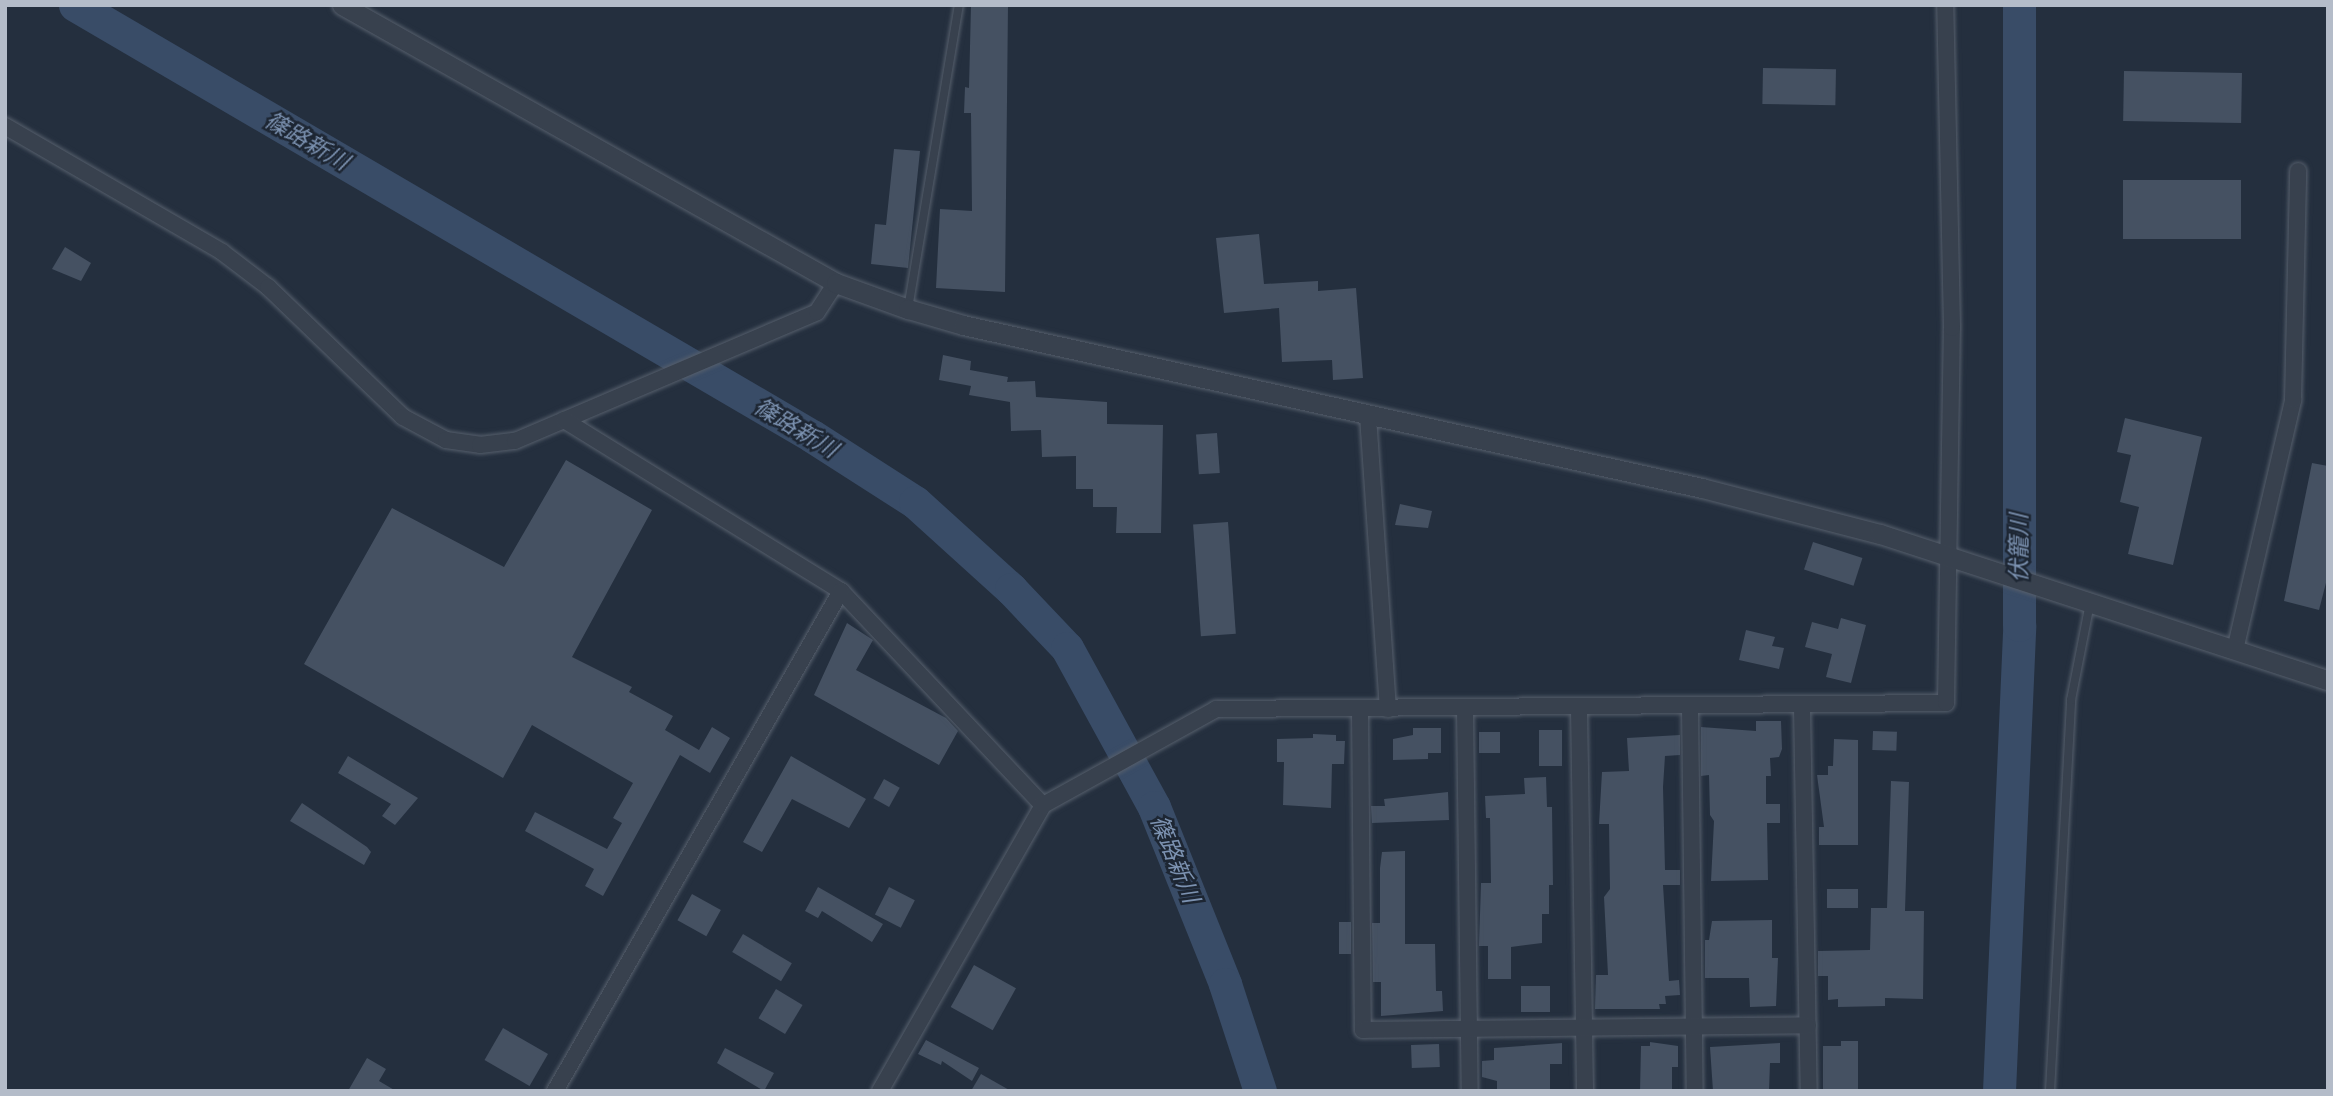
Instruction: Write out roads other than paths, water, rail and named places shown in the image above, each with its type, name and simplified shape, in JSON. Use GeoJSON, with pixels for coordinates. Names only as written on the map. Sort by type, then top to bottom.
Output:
{"type":"FeatureCollection","features":[{"type":"Feature","properties":{"kind":"street"},"geometry":{"type":"LineString","coordinates":[[342,5],[836,283],[908,309],[1368,416],[1702,488],[1953,557],[2071,598],[2328,680]]}},
{"type":"Feature","properties":{"kind":"street"},"geometry":{"type":"LineString","coordinates":[[880,1091],[1043,805],[1216,709],[1802,707],[1946,703],[1953,557],[1952,328],[1945,5]]}},
{"type":"Feature","properties":{"kind":"street"},"geometry":{"type":"LineString","coordinates":[[5,126],[222,252],[268,287],[403,417],[446,440],[480,446],[516,441],[817,312],[836,283]]}},
{"type":"Feature","properties":{"kind":"street"},"geometry":{"type":"LineString","coordinates":[[2235,650],[2287,433],[2292,400],[2298,171]]}},
{"type":"Feature","properties":{"kind":"street"},"geometry":{"type":"LineString","coordinates":[[1368,416],[1388,709]]}},
{"type":"Feature","properties":{"kind":"street"},"geometry":{"type":"LineString","coordinates":[[564,420],[841,590],[1043,805]]}},
{"type":"Feature","properties":{"kind":"street"},"geometry":{"type":"LineString","coordinates":[[555,1091],[841,590]]}},
{"type":"Feature","properties":{"kind":"street"},"geometry":{"type":"LineString","coordinates":[[1690,707],[1695,1091]]}},
{"type":"Feature","properties":{"kind":"street"},"geometry":{"type":"LineString","coordinates":[[1802,707],[1809,1091]]}},
{"type":"Feature","properties":{"kind":"street"},"geometry":{"type":"LineString","coordinates":[[1465,708],[1470,1091]]}},
{"type":"Feature","properties":{"kind":"street"},"geometry":{"type":"LineString","coordinates":[[1578,708],[1585,1091]]}},
{"type":"Feature","properties":{"kind":"street"},"geometry":{"type":"LineString","coordinates":[[1360,709],[1363,1030],[1808,1025]]}},
{"type":"Feature","properties":{"kind":"lane"},"geometry":{"type":"LineString","coordinates":[[908,309],[959,5]]}},
{"type":"Feature","properties":{"kind":"lane"},"geometry":{"type":"LineString","coordinates":[[2050,1091],[2071,700],[2090,603]]}},
{"type":"Feature","properties":{"kind":"waterway","name":"篠路新川"},"geometry":{"type":"LineString","coordinates":[[75,5],[812,436],[915,502],[1011,589],[1067,648],[1154,807],[1225,984],[1260,1091]]}},
{"type":"Feature","properties":{"kind":"waterway","name":"伏籠川"},"geometry":{"type":"LineString","coordinates":[[1999,1091],[2019,625],[2019,5]]}}]}
